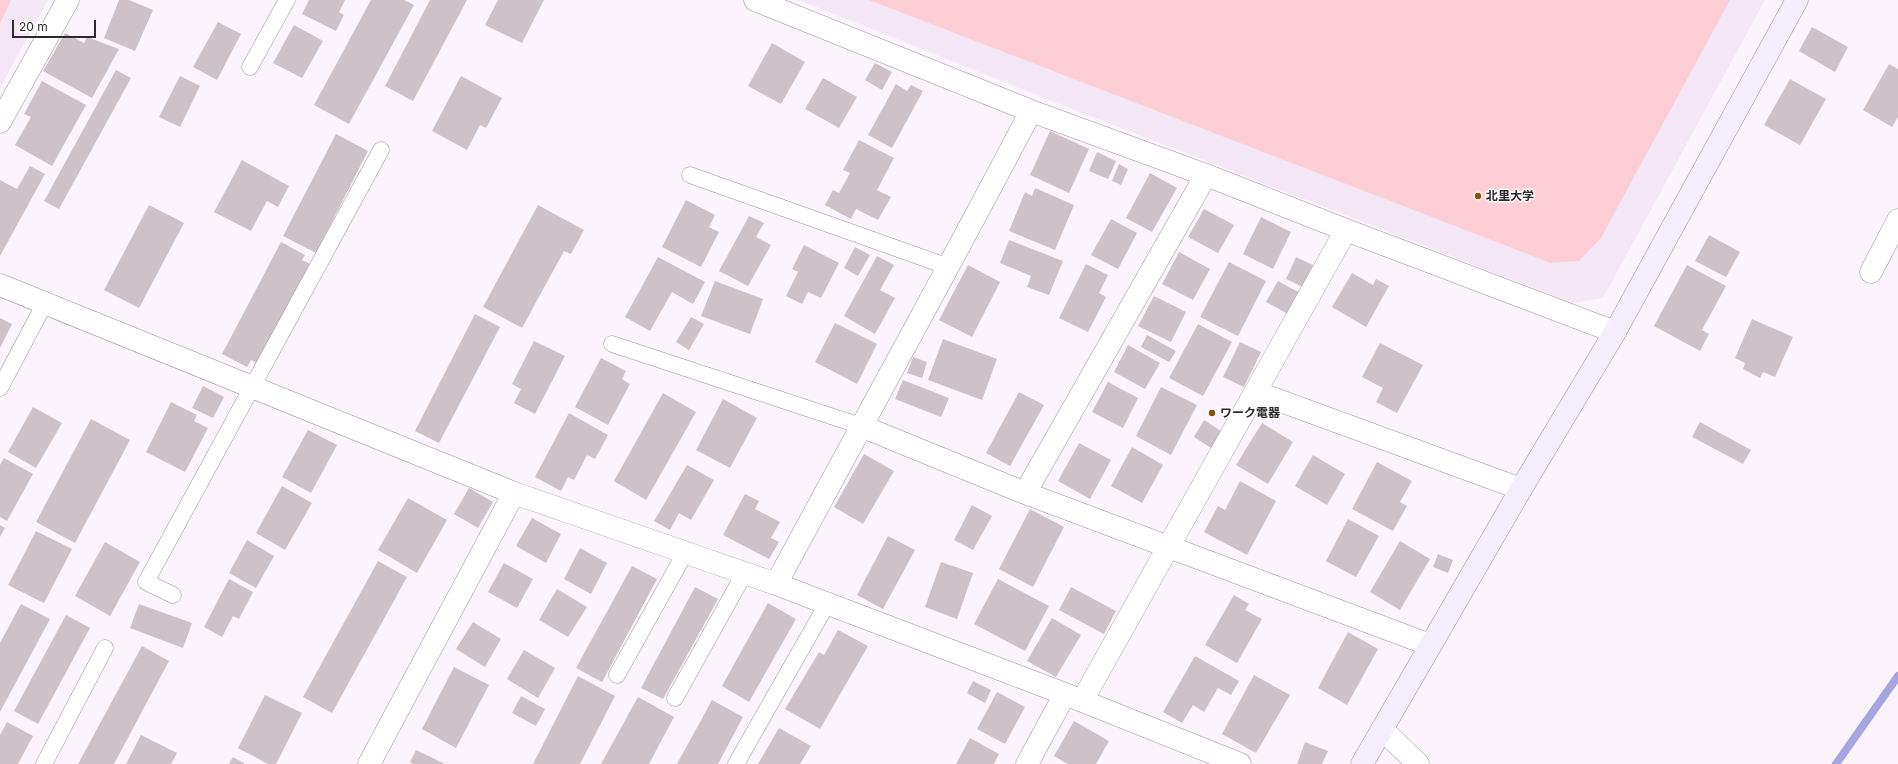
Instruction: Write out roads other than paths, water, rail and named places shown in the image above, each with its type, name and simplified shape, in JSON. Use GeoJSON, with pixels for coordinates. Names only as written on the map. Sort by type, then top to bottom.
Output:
{"type":"FeatureCollection","features":[{"type":"Feature","properties":{"kind":"street"},"geometry":{"type":"LineString","coordinates":[[0,122],[68,0]]}},
{"type":"Feature","properties":{"kind":"street"},"geometry":{"type":"LineString","coordinates":[[755,0],[1031,111],[1206,175],[1615,332]]}},
{"type":"Feature","properties":{"kind":"street"},"geometry":{"type":"LineString","coordinates":[[1362,764],[1521,489],[1615,332],[1796,0]]}},
{"type":"Feature","properties":{"kind":"street"},"geometry":{"type":"LineString","coordinates":[[776,584],[949,267],[1031,111]]}},
{"type":"Feature","properties":{"kind":"street"},"geometry":{"type":"LineString","coordinates":[[1025,493],[1206,175]]}},
{"type":"Feature","properties":{"kind":"street"},"geometry":{"type":"LineString","coordinates":[[1870,272],[1898,220]]}},
{"type":"Feature","properties":{"kind":"street"},"geometry":{"type":"LineString","coordinates":[[1027,764],[1074,697],[1168,548],[1346,230]]}},
{"type":"Feature","properties":{"kind":"street"},"geometry":{"type":"LineString","coordinates":[[0,285],[514,494],[776,584],[1074,697],[1240,764]]}},
{"type":"Feature","properties":{"kind":"street"},"geometry":{"type":"LineString","coordinates":[[1256,392],[1521,489]]}},
{"type":"Feature","properties":{"kind":"street"},"geometry":{"type":"LineString","coordinates":[[861,426],[1025,493],[1168,548],[1430,645]]}},
{"type":"Feature","properties":{"kind":"street"},"geometry":{"type":"LineString","coordinates":[[369,764],[514,494]]}},
{"type":"Feature","properties":{"kind":"street"},"geometry":{"type":"LineString","coordinates":[[1382,729],[1418,764]]}},
{"type":"Feature","properties":{"kind":"lane"},"geometry":{"type":"LineString","coordinates":[[250,67],[287,0]]}},
{"type":"Feature","properties":{"kind":"lane"},"geometry":{"type":"LineString","coordinates":[[173,595],[146,582],[381,150]]}},
{"type":"Feature","properties":{"kind":"lane"},"geometry":{"type":"LineString","coordinates":[[690,175],[949,267]]}},
{"type":"Feature","properties":{"kind":"lane"},"geometry":{"type":"LineString","coordinates":[[0,388],[45,303]]}},
{"type":"Feature","properties":{"kind":"lane"},"geometry":{"type":"LineString","coordinates":[[612,344],[861,426]]}},
{"type":"Feature","properties":{"kind":"lane"},"geometry":{"type":"LineString","coordinates":[[617,675],[685,554]]}},
{"type":"Feature","properties":{"kind":"lane"},"geometry":{"type":"LineString","coordinates":[[675,698],[744,574]]}},
{"type":"Feature","properties":{"kind":"lane"},"geometry":{"type":"LineString","coordinates":[[736,764],[827,604]]}},
{"type":"Feature","properties":{"kind":"lane"},"geometry":{"type":"LineString","coordinates":[[44,764],[105,648]]}},
{"type":"Feature","properties":{"kind":"waterway"},"geometry":{"type":"LineString","coordinates":[[1836,764],[1898,676]]}},
{"type":"Feature","properties":{"kind":"place","name":"北里大学"},"geometry":{"type":"Point","coordinates":[1478,196]}},
{"type":"Feature","properties":{"kind":"place","name":"ワーク電器"},"geometry":{"type":"Point","coordinates":[1212,413]}}]}
